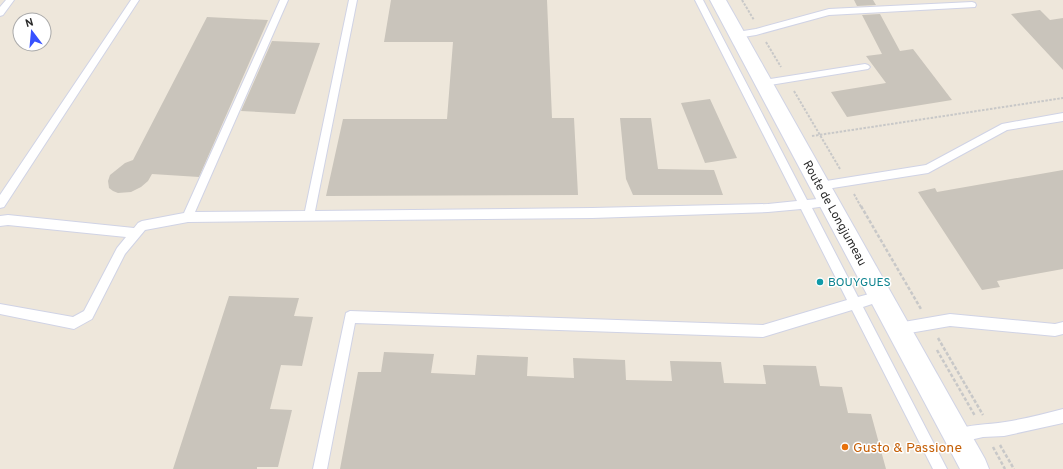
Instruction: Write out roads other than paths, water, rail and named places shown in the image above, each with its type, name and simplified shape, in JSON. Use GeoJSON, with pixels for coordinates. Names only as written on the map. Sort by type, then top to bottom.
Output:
{"type":"FeatureCollection","features":[{"type":"Feature","properties":{"kind":"street","name":"Route de Longjumeau"},"geometry":{"type":"LineString","coordinates":[[718,0],[975,469]]}},
{"type":"Feature","properties":{"kind":"lane"},"geometry":{"type":"LineString","coordinates":[[0,13],[10,0]]}},
{"type":"Feature","properties":{"kind":"lane"},"geometry":{"type":"LineString","coordinates":[[0,204],[135,0]]}},
{"type":"Feature","properties":{"kind":"lane"},"geometry":{"type":"LineString","coordinates":[[188,217],[284,0]]}},
{"type":"Feature","properties":{"kind":"lane"},"geometry":{"type":"LineString","coordinates":[[308,216],[353,0]]}},
{"type":"Feature","properties":{"kind":"lane"},"geometry":{"type":"LineString","coordinates":[[699,0],[940,469]]}},
{"type":"Feature","properties":{"kind":"lane"},"geometry":{"type":"LineString","coordinates":[[737,35],[760,31],[829,12],[972,5]]}},
{"type":"Feature","properties":{"kind":"lane"},"geometry":{"type":"LineString","coordinates":[[764,83],[865,66]]}},
{"type":"Feature","properties":{"kind":"lane"},"geometry":{"type":"LineString","coordinates":[[0,309],[74,323],[88,315],[121,251],[142,226],[188,217],[592,213],[768,208],[804,205],[847,181],[928,169],[1005,127],[1063,117]]}},
{"type":"Feature","properties":{"kind":"lane"},"geometry":{"type":"LineString","coordinates":[[0,221],[8,220],[136,233]]}},
{"type":"Feature","properties":{"kind":"lane"},"geometry":{"type":"LineString","coordinates":[[320,469],[350,317],[763,332],[880,296]]}},
{"type":"Feature","properties":{"kind":"lane"},"geometry":{"type":"LineString","coordinates":[[898,328],[950,320],[1055,330],[1063,328]]}},
{"type":"Feature","properties":{"kind":"lane"},"geometry":{"type":"LineString","coordinates":[[956,436],[1004,429],[1063,416]]}},
{"type":"Feature","properties":{"kind":"place","name":"BOUYGUES"},"geometry":{"type":"Point","coordinates":[820,282]}},
{"type":"Feature","properties":{"kind":"place","name":"Gusto & Passione"},"geometry":{"type":"Point","coordinates":[845,447]}}]}
